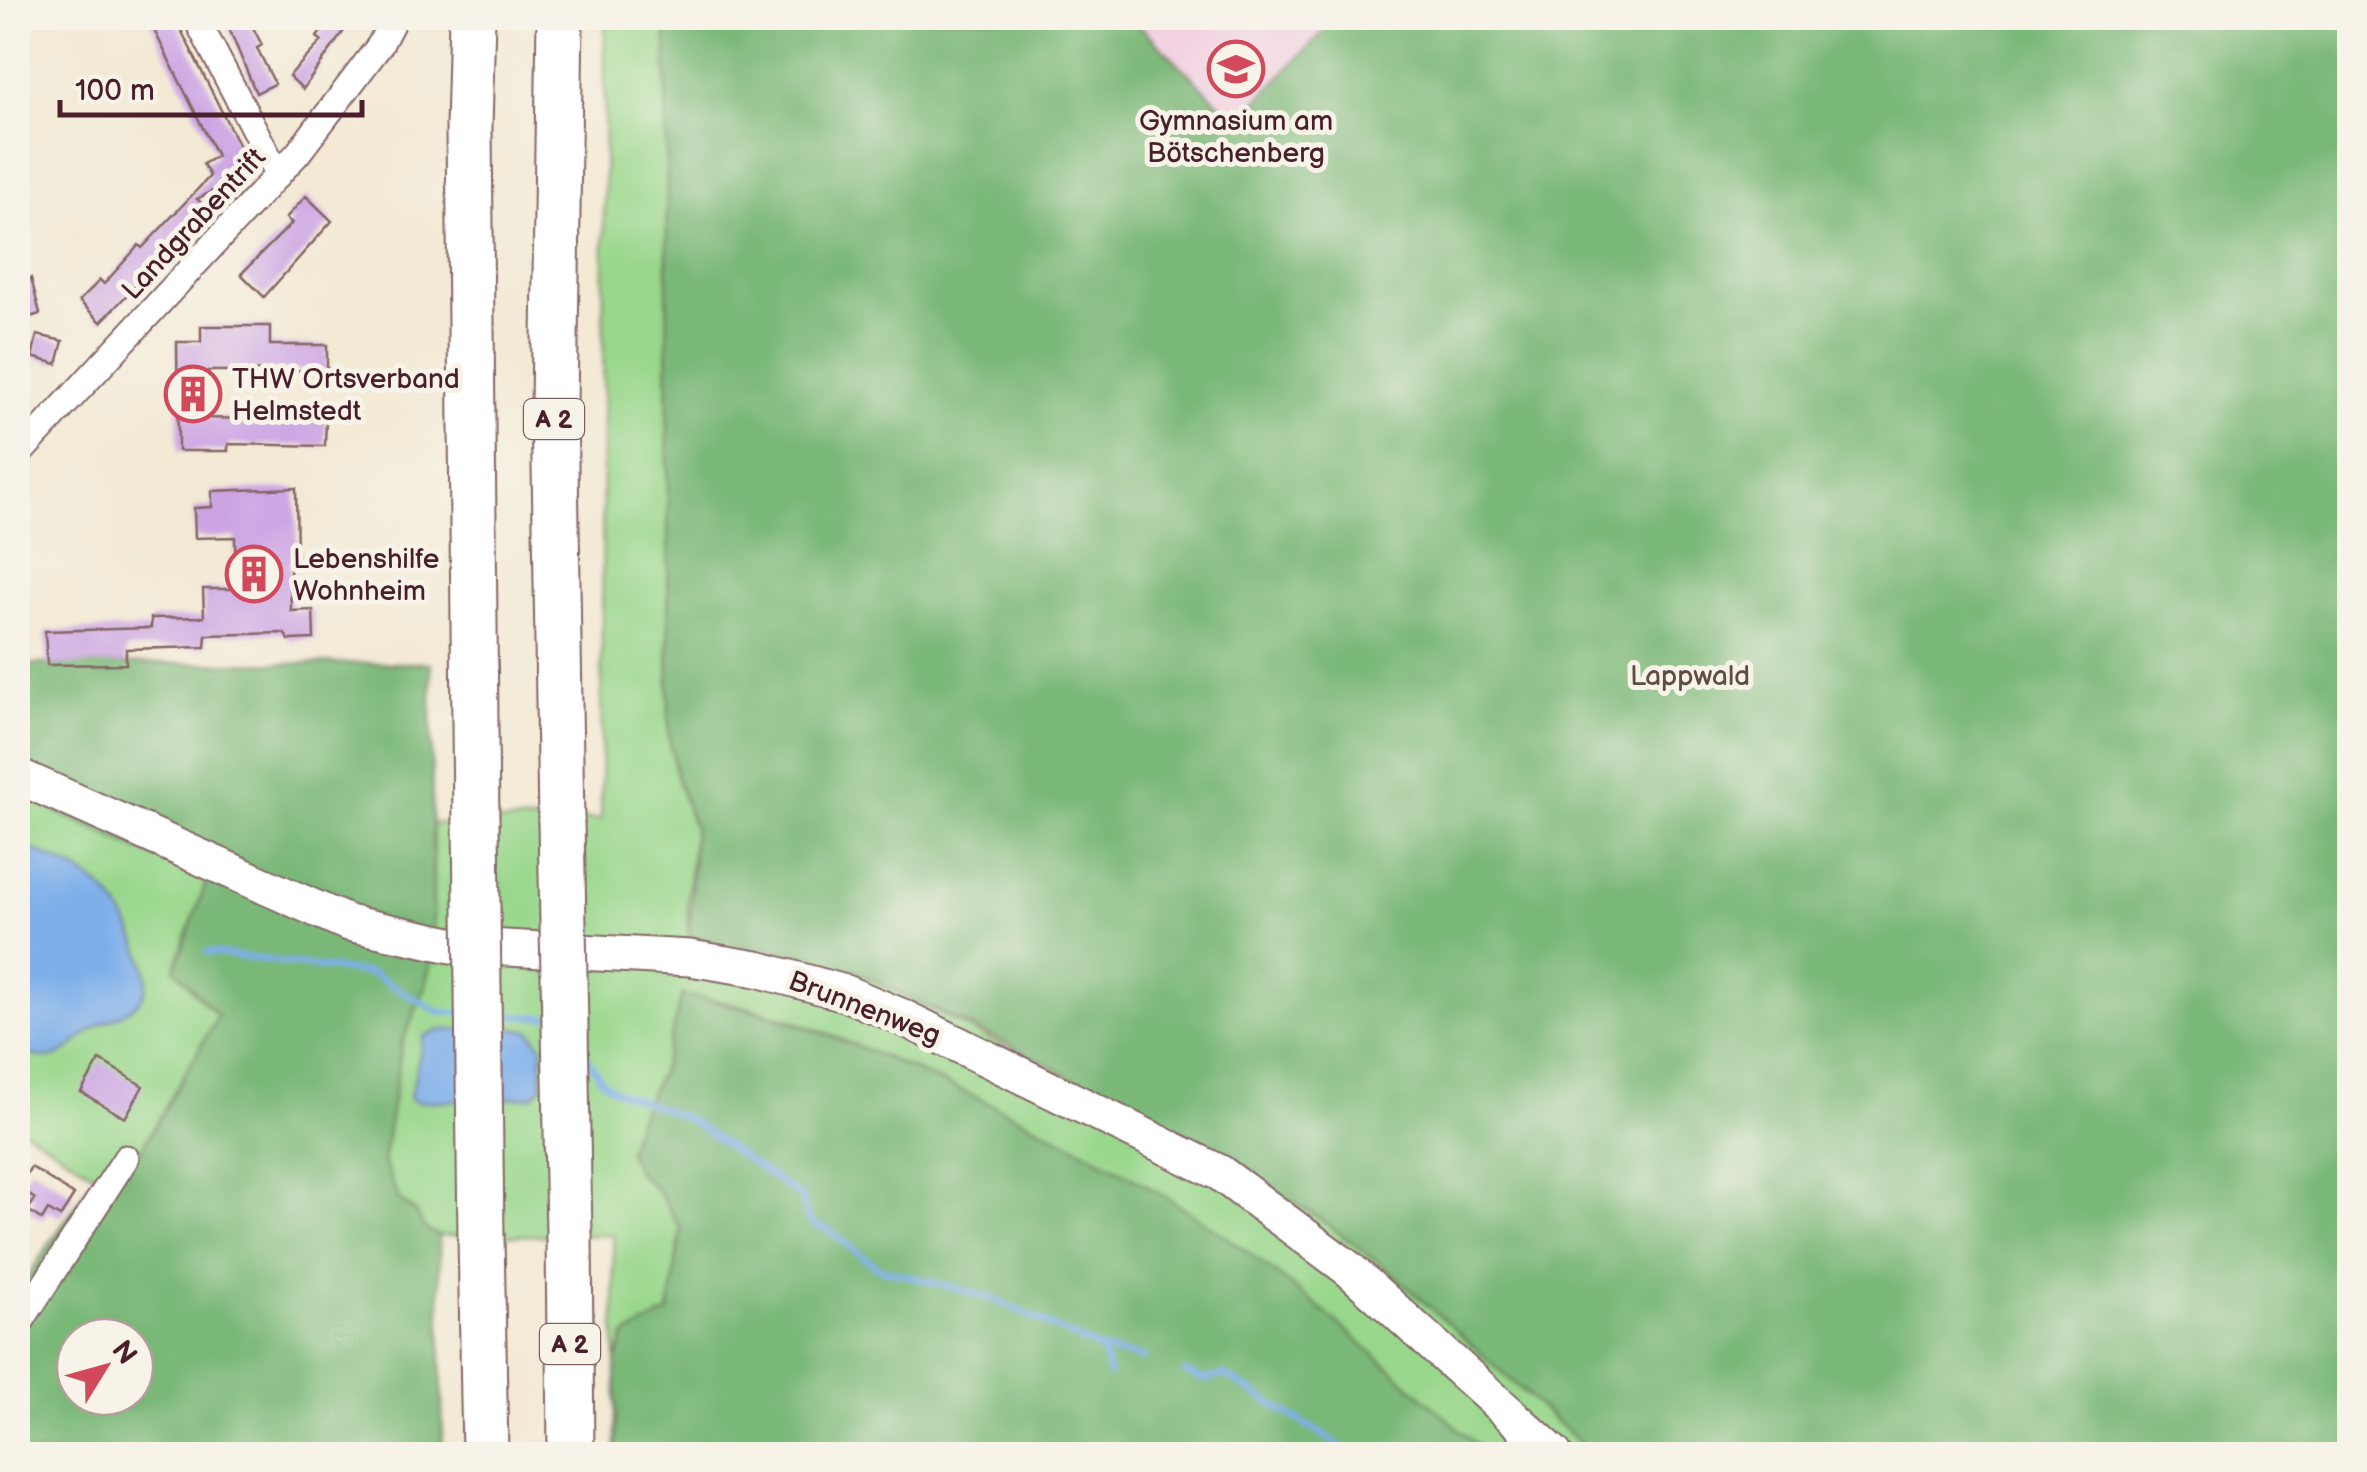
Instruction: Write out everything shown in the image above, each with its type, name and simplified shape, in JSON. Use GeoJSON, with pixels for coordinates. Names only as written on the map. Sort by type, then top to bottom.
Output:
{"type":"FeatureCollection","features":[{"type":"Feature","properties":{"kind":"highway"},"geometry":{"type":"LineString","coordinates":[[472,18],[469,146],[485,1454]]}},
{"type":"Feature","properties":{"kind":"highway","name":"A 2"},"geometry":{"type":"LineString","coordinates":[[560,18],[554,405],[571,1454]]}},
{"type":"Feature","properties":{"kind":"main road","name":"Brunnenweg"},"geometry":{"type":"LineString","coordinates":[[18,776],[348,922],[451,945],[690,958],[757,968],[844,992],[900,1016],[1220,1174],[1350,1269],[1554,1454]]}},
{"type":"Feature","properties":{"kind":"street"},"geometry":{"type":"LineString","coordinates":[[196,18],[253,135],[278,176]]}},
{"type":"Feature","properties":{"kind":"street","name":"Landgrabentrift"},"geometry":{"type":"LineString","coordinates":[[18,455],[278,176],[361,72],[394,18]]}},
{"type":"Feature","properties":{"kind":"street"},"geometry":{"type":"LineString","coordinates":[[18,1326],[126,1158]]}},
{"type":"Feature","properties":{"kind":"shaded area","name":"Gymnasium am Bötschenberg"},"geometry":{"type":"Polygon","coordinates":[[[1132,18],[1337,18],[1237,121],[1132,18]]]}},
{"type":"Feature","properties":{"kind":"green space"},"geometry":{"type":"Polygon","coordinates":[[[605,18],[666,18],[669,736],[677,779],[694,828],[687,904],[689,936],[790,952],[857,972],[1229,1160],[1323,1221],[1391,1272],[1592,1454],[1487,1454],[1253,1256],[1136,1179],[933,1078],[819,1031],[765,1012],[710,999],[682,996],[663,1066],[628,1151],[637,1172],[658,1191],[681,1229],[669,1312],[625,1336],[616,1362],[613,1235],[439,1236],[425,1229],[414,1211],[399,1200],[383,1161],[402,1043],[424,990],[433,953],[433,824],[601,819],[605,18]]]}},
{"type":"Feature","properties":{"kind":"green space","name":"Lappwald"},"geometry":{"type":"Polygon","coordinates":[[[666,18],[1132,18],[1237,121],[1337,18],[2349,18],[2349,1454],[1592,1454],[1391,1272],[1323,1221],[1229,1160],[1016,1048],[857,972],[790,952],[689,937],[694,828],[677,779],[669,736],[666,18]]]}},
{"type":"Feature","properties":{"kind":"green space"},"geometry":{"type":"Polygon","coordinates":[[[431,663],[433,953],[424,990],[402,1043],[383,1161],[399,1200],[414,1211],[425,1229],[439,1236],[443,1454],[18,1454],[18,1291],[96,1175],[140,1152],[218,1016],[175,969],[207,881],[18,794],[18,664],[431,663]]]}},
{"type":"Feature","properties":{"kind":"green space"},"geometry":{"type":"Polygon","coordinates":[[[18,794],[207,881],[176,964],[193,991],[218,1016],[140,1152],[96,1175],[18,1126],[18,794]]]}},
{"type":"Feature","properties":{"kind":"green space"},"geometry":{"type":"Polygon","coordinates":[[[682,995],[770,1016],[884,1057],[1011,1113],[1138,1180],[1212,1227],[1294,1287],[1487,1454],[616,1454],[616,1362],[625,1336],[669,1312],[681,1229],[658,1191],[637,1172],[628,1151],[663,1066],[682,995]]]}},
{"type":"Feature","properties":{"kind":"water"},"geometry":{"type":"Polygon","coordinates":[[[18,843],[78,871],[107,893],[130,927],[146,973],[143,996],[134,1006],[54,1057],[44,1058],[18,1049],[18,843]]]}},
{"type":"Feature","properties":{"kind":"water"},"geometry":{"type":"Polygon","coordinates":[[[441,1030],[531,1031],[542,1047],[542,1087],[532,1097],[416,1102],[410,1098],[424,1036],[441,1030]]]}},
{"type":"Feature","properties":{"kind":"building"},"geometry":{"type":"Polygon","coordinates":[[[148,18],[175,18],[251,170],[197,199],[208,210],[101,322],[79,301],[100,280],[104,284],[139,245],[142,248],[210,176],[203,164],[217,156],[148,18]]]}},
{"type":"Feature","properties":{"kind":"building"},"geometry":{"type":"Polygon","coordinates":[[[248,18],[262,45],[257,48],[275,84],[256,93],[228,26],[248,18]]]}},
{"type":"Feature","properties":{"kind":"building"},"geometry":{"type":"Polygon","coordinates":[[[331,18],[348,25],[303,89],[289,76],[322,41],[317,37],[331,18]]]}},
{"type":"Feature","properties":{"kind":"building"},"geometry":{"type":"Polygon","coordinates":[[[306,196],[332,221],[264,297],[241,274],[292,223],[286,218],[306,196]]]}},
{"type":"Feature","properties":{"kind":"building"},"geometry":{"type":"Polygon","coordinates":[[[31,278],[40,314],[18,320],[18,281],[31,278]]]}},
{"type":"Feature","properties":{"kind":"building","name":"THW Ortsverband Helmstedt"},"geometry":{"type":"Polygon","coordinates":[[[201,326],[270,326],[270,345],[327,345],[327,370],[208,371],[208,418],[326,421],[325,446],[228,444],[228,451],[178,451],[177,342],[201,342],[201,326]]]}},
{"type":"Feature","properties":{"kind":"building"},"geometry":{"type":"Polygon","coordinates":[[[37,335],[63,341],[57,364],[32,357],[37,335]]]}},
{"type":"Feature","properties":{"kind":"building","name":"Lebenshilfe Wohnheim"},"geometry":{"type":"Polygon","coordinates":[[[296,488],[297,561],[290,562],[291,611],[313,610],[314,639],[289,640],[284,633],[206,635],[205,647],[126,649],[126,664],[47,665],[45,631],[151,628],[151,618],[204,617],[203,589],[236,589],[235,537],[195,538],[194,508],[212,507],[212,491],[296,488]]]}},
{"type":"Feature","properties":{"kind":"building"},"geometry":{"type":"Polygon","coordinates":[[[100,1060],[143,1086],[125,1118],[81,1092],[100,1060]]]}},
{"type":"Feature","properties":{"kind":"building"},"geometry":{"type":"Polygon","coordinates":[[[31,1167],[74,1195],[60,1217],[48,1210],[42,1220],[28,1210],[35,1199],[18,1187],[31,1167]]]}},
{"type":"Feature","properties":{"kind":"waterway"},"geometry":{"type":"LineString","coordinates":[[207,952],[372,974],[439,1012],[463,1013]]}},
{"type":"Feature","properties":{"kind":"waterway"},"geometry":{"type":"LineString","coordinates":[[496,1015],[548,1017]]}},
{"type":"Feature","properties":{"kind":"waterway"},"geometry":{"type":"LineString","coordinates":[[584,1051],[602,1081],[616,1091],[688,1119],[801,1197],[809,1222],[827,1229],[878,1268],[992,1298],[1102,1350],[1144,1358]]}},
{"type":"Feature","properties":{"kind":"waterway"},"geometry":{"type":"LineString","coordinates":[[1102,1351],[1109,1374]]}},
{"type":"Feature","properties":{"kind":"waterway"},"geometry":{"type":"LineString","coordinates":[[1185,1372],[1204,1380],[1225,1375],[1354,1454]]}},
{"type":"Feature","properties":{"kind":"place","name":"Gymnasium am Bötschenberg"},"geometry":{"type":"Point","coordinates":[1236,69]}},
{"type":"Feature","properties":{"kind":"place","name":"THW Ortsverband Helmstedt"},"geometry":{"type":"Point","coordinates":[193,394]}},
{"type":"Feature","properties":{"kind":"place","name":"Lebenshilfe Wohnheim"},"geometry":{"type":"Point","coordinates":[254,574]}}]}
